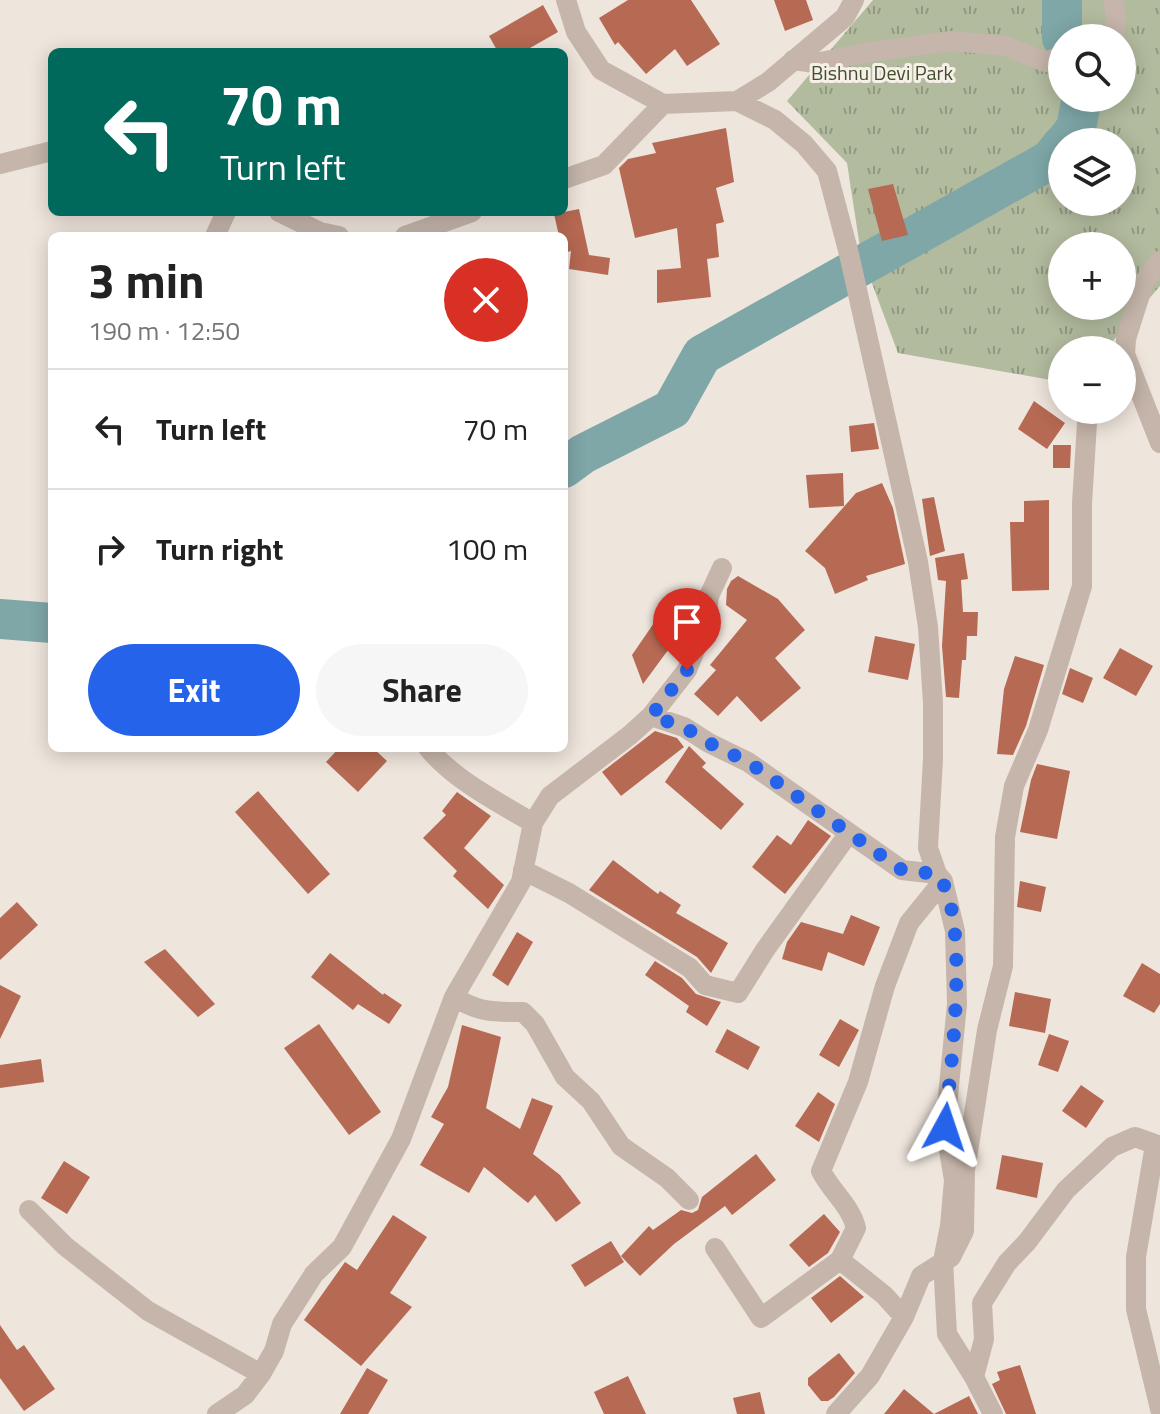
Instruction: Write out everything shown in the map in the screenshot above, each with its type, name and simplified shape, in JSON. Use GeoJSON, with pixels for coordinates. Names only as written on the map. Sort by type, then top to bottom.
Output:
{"type":"FeatureCollection","features":[{"type":"Feature","properties":{"kind":"street"},"geometry":{"type":"LineString","coordinates":[[566,0],[576,32],[601,70],[663,104],[737,101],[775,120],[804,144],[827,171],[849,254],[918,562],[928,627],[933,703],[928,848],[940,877],[955,931],[957,1004],[945,1127],[954,1180],[943,1261],[947,1334],[993,1414]]}},
{"type":"Feature","properties":{"kind":"street"},"geometry":{"type":"LineString","coordinates":[[737,101],[768,82],[845,17],[854,0]]}},
{"type":"Feature","properties":{"kind":"street"},"geometry":{"type":"LineString","coordinates":[[1113,0],[1115,24]]}},
{"type":"Feature","properties":{"kind":"street"},"geometry":{"type":"LineString","coordinates":[[793,60],[815,63],[951,41],[1006,46],[1048,57]]}},
{"type":"Feature","properties":{"kind":"street"},"geometry":{"type":"LineString","coordinates":[[568,178],[604,165],[663,104]]}},
{"type":"Feature","properties":{"kind":"street"},"geometry":{"type":"LineString","coordinates":[[0,164],[48,152]]}},
{"type":"Feature","properties":{"kind":"street"},"geometry":{"type":"LineString","coordinates":[[287,216],[320,232]]}},
{"type":"Feature","properties":{"kind":"street"},"geometry":{"type":"LineString","coordinates":[[416,232],[461,216]]}},
{"type":"Feature","properties":{"kind":"street"},"geometry":{"type":"LineString","coordinates":[[1127,336],[1160,261]]}},
{"type":"Feature","properties":{"kind":"street"},"geometry":{"type":"LineString","coordinates":[[1136,385],[1160,443]]}},
{"type":"Feature","properties":{"kind":"street"},"geometry":{"type":"LineString","coordinates":[[836,1414],[870,1376],[904,1317],[921,1276],[951,1257],[964,1231],[965,1171],[987,1030],[1003,966],[1005,837],[1014,786],[1038,730],[1082,586],[1082,503],[1087,424]]}},
{"type":"Feature","properties":{"kind":"street"},"geometry":{"type":"LineString","coordinates":[[217,1414],[245,1395],[261,1374],[274,1351],[282,1324],[314,1274],[342,1247],[401,1139],[454,997],[521,882],[533,823],[550,796],[651,716],[687,670],[706,623],[709,596],[722,568]]}},
{"type":"Feature","properties":{"kind":"street"},"geometry":{"type":"LineString","coordinates":[[651,716],[684,727],[748,762],[902,870],[940,877]]}},
{"type":"Feature","properties":{"kind":"street"},"geometry":{"type":"LineString","coordinates":[[431,752],[488,796],[533,823]]}},
{"type":"Feature","properties":{"kind":"street"},"geometry":{"type":"LineString","coordinates":[[523,870],[569,893],[690,968],[705,985],[738,993],[849,833]]}},
{"type":"Feature","properties":{"kind":"street"},"geometry":{"type":"LineString","coordinates":[[715,1248],[761,1318],[840,1260],[856,1228],[853,1215],[821,1171],[858,1082],[885,986],[909,923],[940,877]]}},
{"type":"Feature","properties":{"kind":"street"},"geometry":{"type":"LineString","coordinates":[[454,997],[486,1012],[523,1012],[535,1024],[565,1077],[591,1101],[621,1146],[667,1178],[689,1200]]}},
{"type":"Feature","properties":{"kind":"street"},"geometry":{"type":"LineString","coordinates":[[974,1377],[984,1339],[982,1303],[1007,1263],[1066,1190],[1112,1147],[1135,1137],[1158,1146],[1136,1257],[1136,1309],[1160,1409]]}},
{"type":"Feature","properties":{"kind":"street"},"geometry":{"type":"LineString","coordinates":[[29,1210],[65,1246],[148,1311],[261,1374]]}},
{"type":"Feature","properties":{"kind":"street"},"geometry":{"type":"LineString","coordinates":[[840,1260],[884,1295],[904,1317]]}},
{"type":"Feature","properties":{"kind":"green space","name":"Bishnu Devi Park"},"geometry":{"type":"Polygon","coordinates":[[[873,0],[1160,0],[1160,286],[1136,314],[1136,232],[1048,232],[1048,320],[1131,320],[1117,336],[1048,336],[1048,380],[898,353],[861,254],[847,163],[787,101],[873,0]]]}},
{"type":"Feature","properties":{"kind":"building"},"geometry":{"type":"Polygon","coordinates":[[[628,0],[691,0],[720,44],[687,66],[675,49],[646,74],[618,42],[615,45],[599,18],[628,0]]]}},
{"type":"Feature","properties":{"kind":"building"},"geometry":{"type":"Polygon","coordinates":[[[774,0],[806,0],[813,20],[785,31],[774,0]]]}},
{"type":"Feature","properties":{"kind":"building"},"geometry":{"type":"Polygon","coordinates":[[[543,5],[558,32],[530,48],[496,48],[489,36],[543,5]]]}},
{"type":"Feature","properties":{"kind":"building"},"geometry":{"type":"Polygon","coordinates":[[[726,128],[734,182],[716,188],[724,222],[716,224],[719,257],[707,259],[711,297],[657,303],[657,270],[681,268],[677,228],[635,238],[619,168],[628,159],[656,153],[652,143],[726,128]]]}},
{"type":"Feature","properties":{"kind":"building"},"geometry":{"type":"Polygon","coordinates":[[[893,184],[908,235],[882,241],[868,189],[893,184]]]}},
{"type":"Feature","properties":{"kind":"building"},"geometry":{"type":"Polygon","coordinates":[[[579,209],[589,255],[610,258],[608,275],[569,269],[571,251],[568,252],[568,232],[558,232],[554,216],[568,216],[568,211],[579,209]]]}},
{"type":"Feature","properties":{"kind":"building"},"geometry":{"type":"Polygon","coordinates":[[[1034,401],[1048,411],[1048,424],[1064,424],[1047,449],[1018,429],[1034,401]]]}},
{"type":"Feature","properties":{"kind":"building"},"geometry":{"type":"Polygon","coordinates":[[[874,423],[879,449],[851,452],[849,426],[874,423]]]}},
{"type":"Feature","properties":{"kind":"building"},"geometry":{"type":"Polygon","coordinates":[[[1053,445],[1071,445],[1070,468],[1053,468],[1053,445]]]}},
{"type":"Feature","properties":{"kind":"building"},"geometry":{"type":"Polygon","coordinates":[[[843,473],[844,506],[809,508],[806,475],[843,473]]]}},
{"type":"Feature","properties":{"kind":"building"},"geometry":{"type":"Polygon","coordinates":[[[882,483],[893,508],[905,564],[866,576],[868,580],[835,594],[825,568],[805,551],[856,493],[882,483]]]}},
{"type":"Feature","properties":{"kind":"building"},"geometry":{"type":"Polygon","coordinates":[[[934,497],[945,551],[930,556],[922,499],[934,497]]]}},
{"type":"Feature","properties":{"kind":"building"},"geometry":{"type":"Polygon","coordinates":[[[1049,500],[1049,590],[1012,591],[1010,522],[1024,522],[1024,501],[1049,500]]]}},
{"type":"Feature","properties":{"kind":"building"},"geometry":{"type":"Polygon","coordinates":[[[964,553],[968,579],[961,580],[963,612],[978,612],[977,636],[967,636],[959,698],[946,697],[942,646],[946,581],[938,580],[935,558],[964,553]]]}},
{"type":"Feature","properties":{"kind":"building"},"geometry":{"type":"Polygon","coordinates":[[[738,576],[778,599],[805,630],[775,658],[801,688],[761,722],[737,696],[718,716],[694,694],[716,670],[710,665],[747,620],[726,605],[727,589],[738,576]]]}},
{"type":"Feature","properties":{"kind":"building"},"geometry":{"type":"Polygon","coordinates":[[[656,620],[674,642],[643,684],[632,655],[656,620]]]}},
{"type":"Feature","properties":{"kind":"building"},"geometry":{"type":"Polygon","coordinates":[[[875,636],[915,644],[908,680],[868,672],[875,636]]]}},
{"type":"Feature","properties":{"kind":"building"},"geometry":{"type":"Polygon","coordinates":[[[1120,648],[1153,666],[1136,696],[1103,678],[1120,648]]]}},
{"type":"Feature","properties":{"kind":"building"},"geometry":{"type":"Polygon","coordinates":[[[1015,656],[1044,665],[1026,726],[1013,755],[997,754],[1004,689],[1015,656]]]}},
{"type":"Feature","properties":{"kind":"building"},"geometry":{"type":"Polygon","coordinates":[[[1070,668],[1093,678],[1083,703],[1062,694],[1070,668]]]}},
{"type":"Feature","properties":{"kind":"building"},"geometry":{"type":"Polygon","coordinates":[[[655,731],[677,738],[684,747],[621,796],[602,772],[655,731]]]}},
{"type":"Feature","properties":{"kind":"building"},"geometry":{"type":"Polygon","coordinates":[[[689,746],[706,763],[702,767],[744,804],[721,830],[665,782],[689,746]]]}},
{"type":"Feature","properties":{"kind":"building"},"geometry":{"type":"Polygon","coordinates":[[[335,752],[377,752],[387,761],[358,792],[326,762],[335,752]]]}},
{"type":"Feature","properties":{"kind":"building"},"geometry":{"type":"Polygon","coordinates":[[[1037,764],[1070,771],[1057,839],[1020,832],[1037,764]]]}},
{"type":"Feature","properties":{"kind":"building"},"geometry":{"type":"Polygon","coordinates":[[[258,791],[330,874],[308,894],[235,812],[258,791]]]}},
{"type":"Feature","properties":{"kind":"building"},"geometry":{"type":"Polygon","coordinates":[[[457,792],[491,816],[464,848],[504,885],[488,909],[453,876],[457,871],[423,838],[446,815],[442,811],[457,792]]]}},
{"type":"Feature","properties":{"kind":"building"},"geometry":{"type":"Polygon","coordinates":[[[808,820],[831,836],[785,894],[752,867],[777,835],[791,845],[808,820]]]}},
{"type":"Feature","properties":{"kind":"building"},"geometry":{"type":"Polygon","coordinates":[[[613,860],[658,894],[660,891],[681,905],[676,913],[728,943],[711,973],[697,957],[589,890],[613,860]]]}},
{"type":"Feature","properties":{"kind":"building"},"geometry":{"type":"Polygon","coordinates":[[[1020,881],[1046,887],[1041,912],[1017,907],[1020,881]]]}},
{"type":"Feature","properties":{"kind":"building"},"geometry":{"type":"Polygon","coordinates":[[[17,902],[38,925],[0,960],[0,918],[17,902]]]}},
{"type":"Feature","properties":{"kind":"building"},"geometry":{"type":"Polygon","coordinates":[[[851,915],[880,927],[864,966],[828,952],[822,971],[782,959],[787,942],[801,922],[843,934],[851,915]]]}},
{"type":"Feature","properties":{"kind":"building"},"geometry":{"type":"Polygon","coordinates":[[[517,932],[533,942],[508,986],[492,975],[517,932]]]}},
{"type":"Feature","properties":{"kind":"building"},"geometry":{"type":"Polygon","coordinates":[[[165,949],[215,1004],[198,1017],[144,962],[165,949]]]}},
{"type":"Feature","properties":{"kind":"building"},"geometry":{"type":"Polygon","coordinates":[[[330,953],[383,995],[402,1005],[389,1024],[358,1004],[353,1010],[311,977],[330,953]]]}},
{"type":"Feature","properties":{"kind":"building"},"geometry":{"type":"Polygon","coordinates":[[[655,961],[682,978],[696,994],[721,1002],[707,1026],[686,1012],[689,1006],[645,975],[655,961]]]}},
{"type":"Feature","properties":{"kind":"building"},"geometry":{"type":"Polygon","coordinates":[[[1142,963],[1160,974],[1160,1004],[1154,1013],[1123,996],[1142,963]]]}},
{"type":"Feature","properties":{"kind":"building"},"geometry":{"type":"Polygon","coordinates":[[[0,985],[21,996],[0,1039],[0,985]]]}},
{"type":"Feature","properties":{"kind":"building"},"geometry":{"type":"Polygon","coordinates":[[[1015,992],[1051,999],[1045,1033],[1009,1026],[1015,992]]]}},
{"type":"Feature","properties":{"kind":"building"},"geometry":{"type":"Polygon","coordinates":[[[840,1019],[859,1030],[839,1067],[819,1055],[840,1019]]]}},
{"type":"Feature","properties":{"kind":"building"},"geometry":{"type":"Polygon","coordinates":[[[319,1024],[381,1112],[349,1135],[284,1048],[319,1024]]]}},
{"type":"Feature","properties":{"kind":"building"},"geometry":{"type":"Polygon","coordinates":[[[462,1025],[501,1037],[486,1108],[520,1129],[532,1098],[553,1106],[533,1154],[560,1175],[581,1203],[556,1222],[535,1195],[528,1203],[484,1167],[469,1193],[420,1165],[444,1124],[431,1117],[448,1087],[462,1025]]]}},
{"type":"Feature","properties":{"kind":"building"},"geometry":{"type":"Polygon","coordinates":[[[727,1029],[760,1047],[748,1070],[715,1052],[727,1029]]]}},
{"type":"Feature","properties":{"kind":"building"},"geometry":{"type":"Polygon","coordinates":[[[1049,1034],[1069,1041],[1058,1072],[1038,1065],[1049,1034]]]}},
{"type":"Feature","properties":{"kind":"building"},"geometry":{"type":"Polygon","coordinates":[[[41,1059],[44,1082],[0,1088],[0,1065],[41,1059]]]}},
{"type":"Feature","properties":{"kind":"building"},"geometry":{"type":"Polygon","coordinates":[[[1081,1085],[1104,1101],[1086,1128],[1062,1111],[1081,1085]]]}},
{"type":"Feature","properties":{"kind":"building"},"geometry":{"type":"Polygon","coordinates":[[[818,1092],[835,1104],[819,1142],[795,1126],[818,1092]]]}},
{"type":"Feature","properties":{"kind":"building"},"geometry":{"type":"Polygon","coordinates":[[[756,1154],[776,1180],[732,1215],[725,1206],[674,1244],[640,1276],[621,1256],[649,1226],[653,1230],[681,1210],[692,1213],[698,1210],[702,1197],[756,1154]]]}},
{"type":"Feature","properties":{"kind":"building"},"geometry":{"type":"Polygon","coordinates":[[[1002,1155],[1043,1163],[1037,1198],[996,1189],[1002,1155]]]}},
{"type":"Feature","properties":{"kind":"building"},"geometry":{"type":"Polygon","coordinates":[[[64,1161],[90,1177],[67,1214],[41,1198],[64,1161]]]}},
{"type":"Feature","properties":{"kind":"building"},"geometry":{"type":"Polygon","coordinates":[[[824,1214],[840,1232],[828,1253],[809,1267],[789,1245],[824,1214]]]}},
{"type":"Feature","properties":{"kind":"building"},"geometry":{"type":"Polygon","coordinates":[[[393,1215],[427,1237],[390,1293],[412,1307],[361,1366],[304,1320],[345,1262],[357,1270],[393,1215]]]}},
{"type":"Feature","properties":{"kind":"building"},"geometry":{"type":"Polygon","coordinates":[[[611,1241],[624,1262],[585,1287],[571,1265],[611,1241]]]}},
{"type":"Feature","properties":{"kind":"building"},"geometry":{"type":"Polygon","coordinates":[[[840,1276],[864,1297],[831,1323],[811,1298],[840,1276]]]}},
{"type":"Feature","properties":{"kind":"building"},"geometry":{"type":"Polygon","coordinates":[[[0,1325],[17,1350],[24,1345],[55,1389],[24,1411],[0,1378],[0,1325]]]}},
{"type":"Feature","properties":{"kind":"building"},"geometry":{"type":"Polygon","coordinates":[[[839,1353],[855,1373],[834,1397],[821,1401],[808,1385],[808,1378],[839,1353]]]}},
{"type":"Feature","properties":{"kind":"building"},"geometry":{"type":"Polygon","coordinates":[[[1020,1365],[1036,1414],[1006,1414],[992,1384],[1000,1380],[997,1372],[1020,1365]]]}},
{"type":"Feature","properties":{"kind":"building"},"geometry":{"type":"Polygon","coordinates":[[[367,1368],[388,1380],[368,1414],[340,1414],[367,1368]]]}},
{"type":"Feature","properties":{"kind":"building"},"geometry":{"type":"Polygon","coordinates":[[[628,1376],[646,1414],[604,1414],[594,1392],[628,1376]]]}},
{"type":"Feature","properties":{"kind":"building"},"geometry":{"type":"Polygon","coordinates":[[[904,1389],[934,1414],[884,1414],[904,1389]]]}},
{"type":"Feature","properties":{"kind":"building"},"geometry":{"type":"Polygon","coordinates":[[[760,1392],[765,1414],[737,1414],[733,1398],[760,1392]]]}},
{"type":"Feature","properties":{"kind":"building"},"geometry":{"type":"Polygon","coordinates":[[[969,1396],[978,1414],[934,1414],[969,1396]]]}},
{"type":"Feature","properties":{"kind":"waterway"},"geometry":{"type":"LineString","coordinates":[[1062,0],[1062,24]]}},
{"type":"Feature","properties":{"kind":"waterway"},"geometry":{"type":"LineString","coordinates":[[1076,128],[1079,112]]}},
{"type":"Feature","properties":{"kind":"waterway"},"geometry":{"type":"LineString","coordinates":[[568,465],[583,454],[672,409],[702,355],[1048,161]]}},
{"type":"Feature","properties":{"kind":"waterway"},"geometry":{"type":"LineString","coordinates":[[0,619],[48,623]]}},
{"type":"Feature","properties":{"kind":"route"},"geometry":{"type":"LineString","coordinates":[[687,670],[651,716],[684,727],[748,762],[902,870],[937,874],[943,881],[955,931],[957,1004],[945,1127]]}}]}
